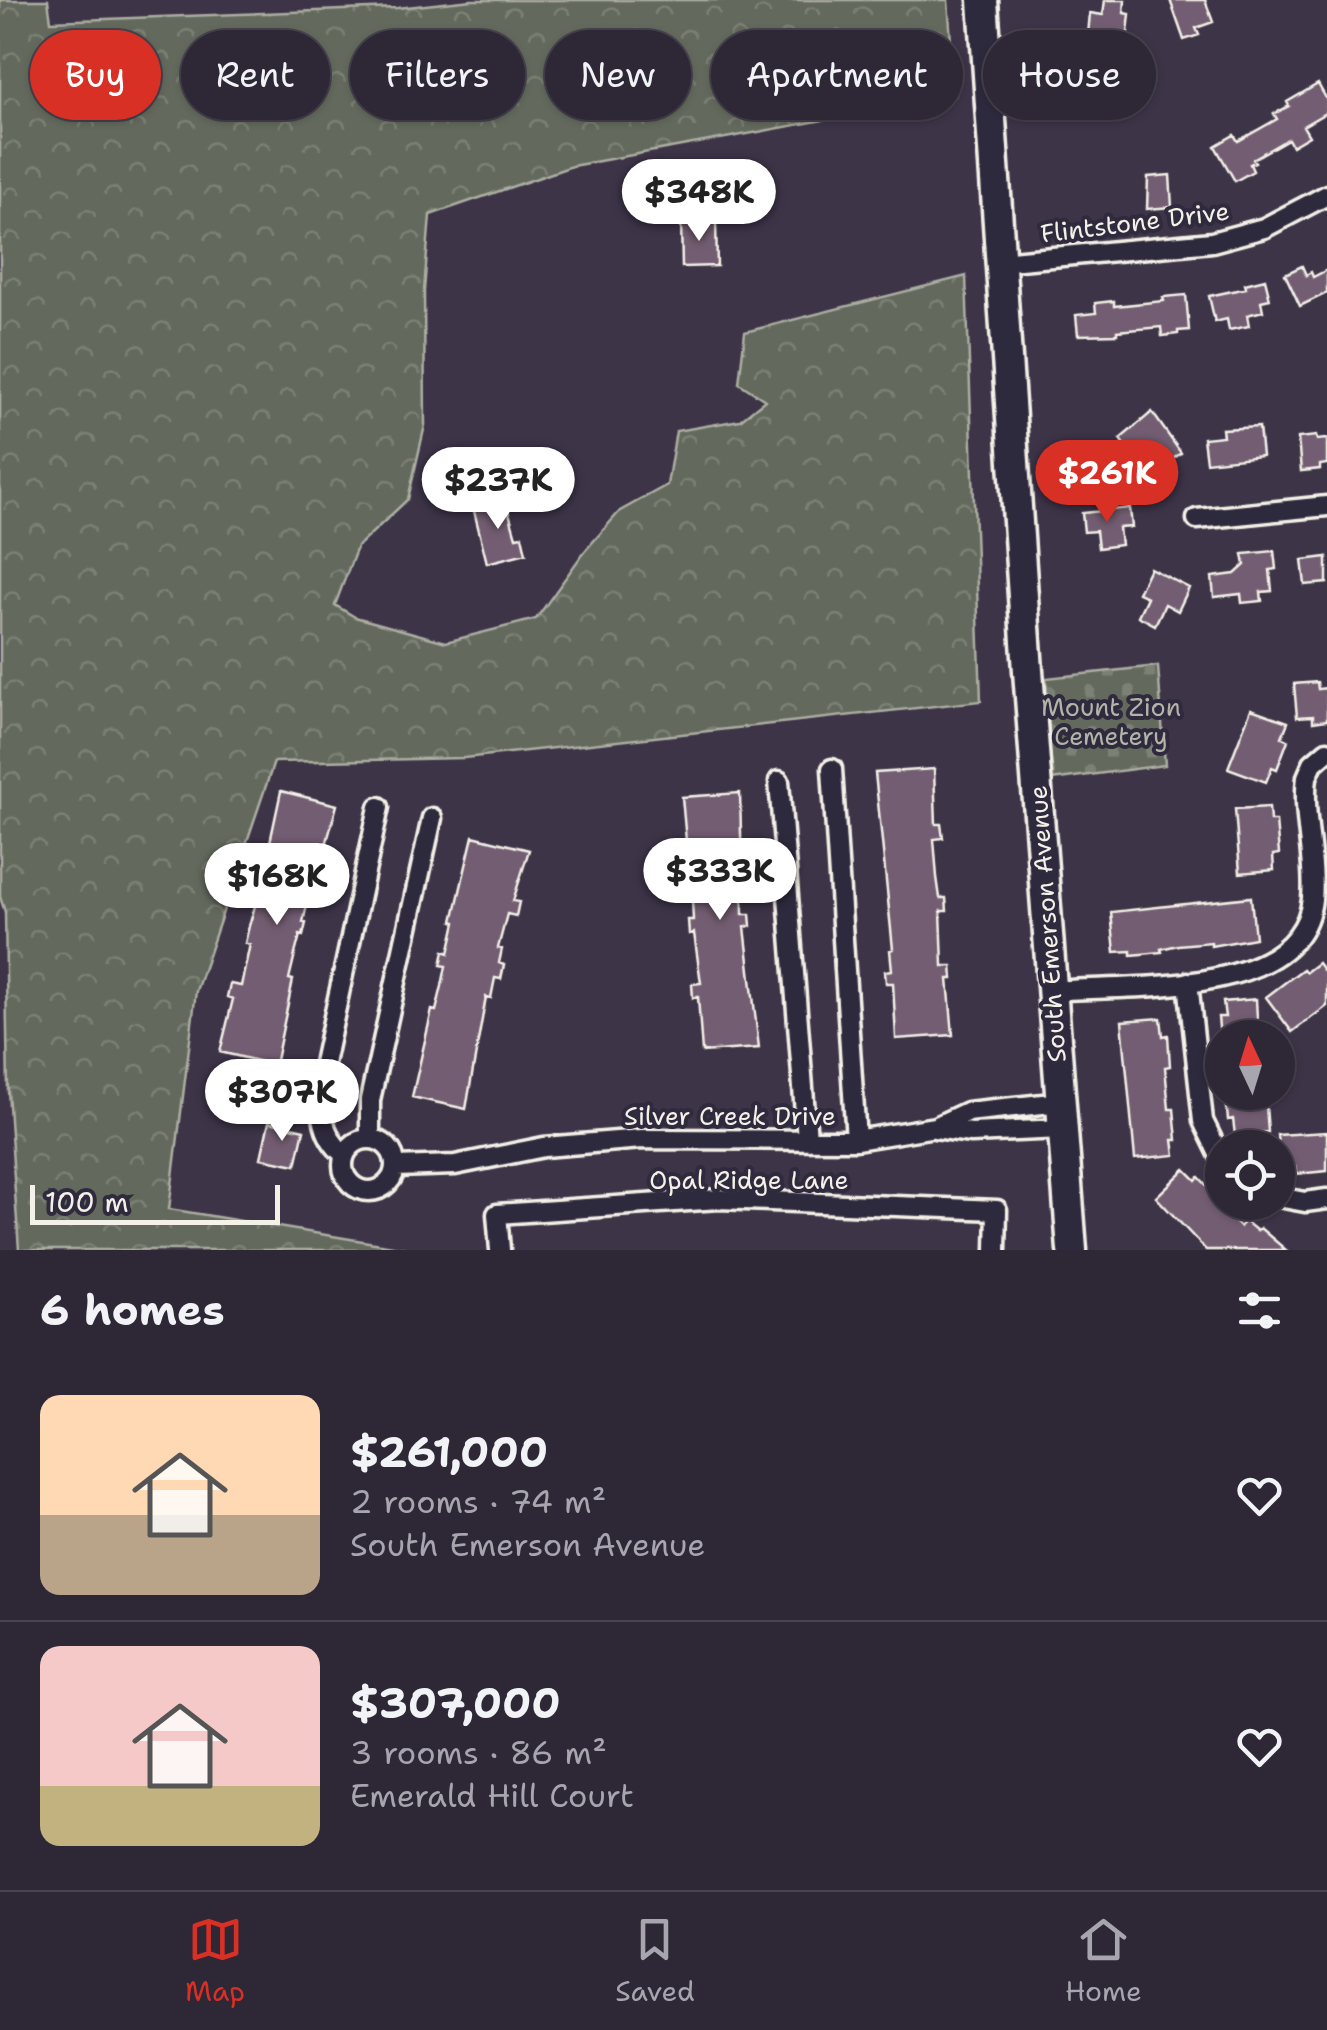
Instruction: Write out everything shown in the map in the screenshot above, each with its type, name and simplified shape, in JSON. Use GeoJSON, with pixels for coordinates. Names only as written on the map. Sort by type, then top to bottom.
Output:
{"type":"FeatureCollection","features":[{"type":"Feature","properties":{"kind":"main road","name":"South Emerson Avenue"},"geometry":{"type":"LineString","coordinates":[[983,0],[1072,1250]]}},
{"type":"Feature","properties":{"kind":"street","name":"Flintstone Drive"},"geometry":{"type":"LineString","coordinates":[[1000,262],[1212,242],[1264,228],[1327,195]]}},
{"type":"Feature","properties":{"kind":"street"},"geometry":{"type":"LineString","coordinates":[[1196,520],[1327,506]]}},
{"type":"Feature","properties":{"kind":"street"},"geometry":{"type":"LineString","coordinates":[[1052,990],[1188,982],[1250,971],[1272,960],[1298,937],[1308,919],[1312,898],[1306,782],[1313,762],[1327,750]]}},
{"type":"Feature","properties":{"kind":"street"},"geometry":{"type":"LineString","coordinates":[[832,769],[856,1140]]}},
{"type":"Feature","properties":{"kind":"street"},"geometry":{"type":"LineString","coordinates":[[779,781],[807,1139]]}},
{"type":"Feature","properties":{"kind":"street"},"geometry":{"type":"LineString","coordinates":[[345,1155],[328,1134],[321,1111],[322,1068],[379,807]]}},
{"type":"Feature","properties":{"kind":"street"},"geometry":{"type":"LineString","coordinates":[[370,1139],[370,1100],[432,818]]}},
{"type":"Feature","properties":{"kind":"street"},"geometry":{"type":"LineString","coordinates":[[1188,982],[1201,1112],[1206,1130]]}},
{"type":"Feature","properties":{"kind":"street","name":"Silver Creek Drive"},"geometry":{"type":"LineString","coordinates":[[396,1166],[456,1165],[544,1147],[642,1139],[856,1140],[935,1128],[967,1112],[1062,1116]]}},
{"type":"Feature","properties":{"kind":"street"},"geometry":{"type":"LineString","coordinates":[[935,1128],[971,1133],[1062,1116]]}},
{"type":"Feature","properties":{"kind":"street"},"geometry":{"type":"LineString","coordinates":[[370,1139],[391,1150],[396,1166],[390,1182],[367,1191],[352,1184],[344,1171],[345,1155],[355,1143],[370,1139]]}},
{"type":"Feature","properties":{"kind":"street","name":"Opal Ridge Lane"},"geometry":{"type":"LineString","coordinates":[[500,1250],[497,1214],[719,1199],[997,1210],[996,1250]]}},
{"type":"Feature","properties":{"kind":"street"},"geometry":{"type":"LineString","coordinates":[[1295,1200],[1327,1199]]}},
{"type":"Feature","properties":{"kind":"green space"},"geometry":{"type":"Polygon","coordinates":[[[0,0],[48,0],[51,21],[397,8],[472,0],[948,0],[950,30],[711,30],[711,120],[824,120],[572,166],[430,215],[424,291],[425,425],[408,499],[357,547],[335,605],[355,617],[446,642],[536,619],[584,552],[620,511],[667,485],[676,431],[740,420],[765,400],[739,383],[745,332],[966,276],[981,701],[464,758],[274,762],[196,991],[169,1209],[417,1250],[19,1250],[8,1091],[5,912],[0,897],[0,0]]]}},
{"type":"Feature","properties":{"kind":"green space","name":"Mount Zion Cemetery"},"geometry":{"type":"Polygon","coordinates":[[[1158,666],[1165,765],[1051,780],[1046,678],[1158,666]]]}},
{"type":"Feature","properties":{"kind":"building"},"geometry":{"type":"Polygon","coordinates":[[[1105,0],[1125,0],[1124,13],[1130,14],[1128,30],[1088,30],[1090,13],[1103,15],[1105,0]]]}},
{"type":"Feature","properties":{"kind":"building"},"geometry":{"type":"Polygon","coordinates":[[[1170,0],[1205,0],[1213,22],[1196,28],[1199,35],[1184,40],[1170,0]]]}},
{"type":"Feature","properties":{"kind":"building"},"geometry":{"type":"Polygon","coordinates":[[[1318,84],[1327,100],[1327,112],[1303,126],[1309,136],[1292,146],[1288,139],[1253,159],[1253,171],[1235,181],[1215,146],[1234,135],[1238,141],[1277,119],[1274,114],[1289,106],[1287,102],[1318,84]]]}},
{"type":"Feature","properties":{"kind":"building"},"geometry":{"type":"Polygon","coordinates":[[[1170,175],[1172,207],[1147,209],[1148,177],[1170,175]]]}},
{"type":"Feature","properties":{"kind":"building"},"geometry":{"type":"Polygon","coordinates":[[[716,220],[717,266],[682,267],[681,221],[716,220]]]}},
{"type":"Feature","properties":{"kind":"building"},"geometry":{"type":"Polygon","coordinates":[[[1302,266],[1306,275],[1311,272],[1313,277],[1327,270],[1327,293],[1300,306],[1285,274],[1302,266]]]}},
{"type":"Feature","properties":{"kind":"building"},"geometry":{"type":"Polygon","coordinates":[[[1265,279],[1270,299],[1261,301],[1263,311],[1247,315],[1249,326],[1229,330],[1227,319],[1215,322],[1209,296],[1246,288],[1245,284],[1265,279]]]}},
{"type":"Feature","properties":{"kind":"building"},"geometry":{"type":"Polygon","coordinates":[[[1186,295],[1189,330],[1162,336],[1161,327],[1078,335],[1076,315],[1096,313],[1095,303],[1114,301],[1114,306],[1186,295]]]}},
{"type":"Feature","properties":{"kind":"building"},"geometry":{"type":"Polygon","coordinates":[[[1152,412],[1181,453],[1147,478],[1137,464],[1124,473],[1112,456],[1125,446],[1120,439],[1152,412]]]}},
{"type":"Feature","properties":{"kind":"building"},"geometry":{"type":"Polygon","coordinates":[[[1259,427],[1262,456],[1206,462],[1203,438],[1223,436],[1222,429],[1259,427]]]}},
{"type":"Feature","properties":{"kind":"building"},"geometry":{"type":"Polygon","coordinates":[[[1316,436],[1317,440],[1327,439],[1327,464],[1320,465],[1320,469],[1301,471],[1298,438],[1316,436]]]}},
{"type":"Feature","properties":{"kind":"building"},"geometry":{"type":"Polygon","coordinates":[[[505,499],[516,537],[522,536],[526,553],[487,563],[473,507],[505,499]]]}},
{"type":"Feature","properties":{"kind":"building"},"geometry":{"type":"Polygon","coordinates":[[[1130,508],[1132,527],[1119,528],[1121,545],[1098,548],[1096,531],[1084,532],[1082,513],[1130,508]]]}},
{"type":"Feature","properties":{"kind":"building"},"geometry":{"type":"Polygon","coordinates":[[[1274,551],[1276,569],[1270,570],[1272,591],[1261,592],[1262,601],[1242,603],[1241,594],[1214,597],[1212,577],[1235,574],[1245,565],[1243,554],[1274,551]]]}},
{"type":"Feature","properties":{"kind":"building"},"geometry":{"type":"Polygon","coordinates":[[[1327,557],[1327,583],[1305,585],[1302,560],[1327,557]]]}},
{"type":"Feature","properties":{"kind":"building"},"geometry":{"type":"Polygon","coordinates":[[[1150,568],[1189,588],[1178,611],[1165,604],[1155,625],[1138,616],[1147,597],[1138,593],[1150,568]]]}},
{"type":"Feature","properties":{"kind":"building"},"geometry":{"type":"Polygon","coordinates":[[[1317,682],[1318,689],[1327,688],[1327,720],[1313,722],[1313,716],[1297,717],[1294,684],[1317,682]]]}},
{"type":"Feature","properties":{"kind":"building"},"geometry":{"type":"Polygon","coordinates":[[[1251,709],[1288,722],[1282,737],[1288,740],[1277,769],[1272,767],[1266,782],[1228,768],[1251,709]]]}},
{"type":"Feature","properties":{"kind":"building"},"geometry":{"type":"Polygon","coordinates":[[[934,769],[936,824],[941,824],[943,838],[934,839],[937,877],[940,898],[946,898],[947,911],[941,911],[943,966],[952,966],[953,979],[948,979],[953,1035],[896,1039],[893,983],[886,983],[885,971],[892,970],[893,949],[875,773],[934,769]]]}},
{"type":"Feature","properties":{"kind":"building"},"geometry":{"type":"Polygon","coordinates":[[[281,791],[337,805],[289,979],[293,980],[275,1065],[220,1052],[233,999],[227,997],[230,984],[241,986],[250,944],[245,943],[269,860],[260,858],[263,846],[269,847],[281,791]]]}},
{"type":"Feature","properties":{"kind":"building"},"geometry":{"type":"Polygon","coordinates":[[[740,793],[743,914],[750,914],[751,926],[745,927],[759,1048],[702,1052],[698,997],[693,998],[692,984],[701,983],[694,933],[689,934],[688,920],[693,920],[694,900],[692,866],[683,866],[682,852],[687,852],[682,797],[740,793]]]}},
{"type":"Feature","properties":{"kind":"building"},"geometry":{"type":"Polygon","coordinates":[[[1269,807],[1270,821],[1276,821],[1279,854],[1273,855],[1274,870],[1240,873],[1235,809],[1269,807]]]}},
{"type":"Feature","properties":{"kind":"building"},"geometry":{"type":"Polygon","coordinates":[[[473,836],[529,850],[513,901],[519,902],[516,916],[507,914],[498,948],[502,949],[499,963],[504,965],[501,979],[495,978],[491,998],[486,997],[466,1109],[412,1097],[432,1010],[436,1011],[442,986],[446,966],[441,965],[444,951],[449,953],[473,836]]]}},
{"type":"Feature","properties":{"kind":"building"},"geometry":{"type":"Polygon","coordinates":[[[1251,897],[1255,938],[1211,946],[1211,942],[1178,945],[1161,949],[1162,952],[1115,952],[1111,912],[1251,897]]]}},
{"type":"Feature","properties":{"kind":"building"},"geometry":{"type":"Polygon","coordinates":[[[1318,963],[1327,975],[1327,1006],[1295,1030],[1295,1020],[1283,1020],[1266,997],[1303,969],[1306,972],[1318,963]]]}},
{"type":"Feature","properties":{"kind":"building"},"geometry":{"type":"Polygon","coordinates":[[[1256,999],[1257,1020],[1218,1020],[1225,1017],[1223,1002],[1256,999]]]}},
{"type":"Feature","properties":{"kind":"building"},"geometry":{"type":"Polygon","coordinates":[[[1161,1018],[1163,1036],[1168,1035],[1170,1066],[1165,1067],[1169,1109],[1174,1109],[1175,1155],[1135,1159],[1122,1021],[1161,1018]]]}},
{"type":"Feature","properties":{"kind":"building"},"geometry":{"type":"Polygon","coordinates":[[[1227,1110],[1266,1110],[1268,1130],[1234,1130],[1233,1119],[1228,1120],[1227,1110]]]}},
{"type":"Feature","properties":{"kind":"building"},"geometry":{"type":"Polygon","coordinates":[[[269,1122],[304,1130],[296,1165],[261,1158],[269,1122]]]}},
{"type":"Feature","properties":{"kind":"building"},"geometry":{"type":"Polygon","coordinates":[[[1327,1132],[1327,1171],[1296,1174],[1295,1134],[1327,1132]]]}},
{"type":"Feature","properties":{"kind":"building"},"geometry":{"type":"Polygon","coordinates":[[[1185,1169],[1205,1184],[1205,1220],[1233,1220],[1240,1227],[1245,1221],[1286,1250],[1206,1250],[1156,1197],[1185,1169]]]}}]}
